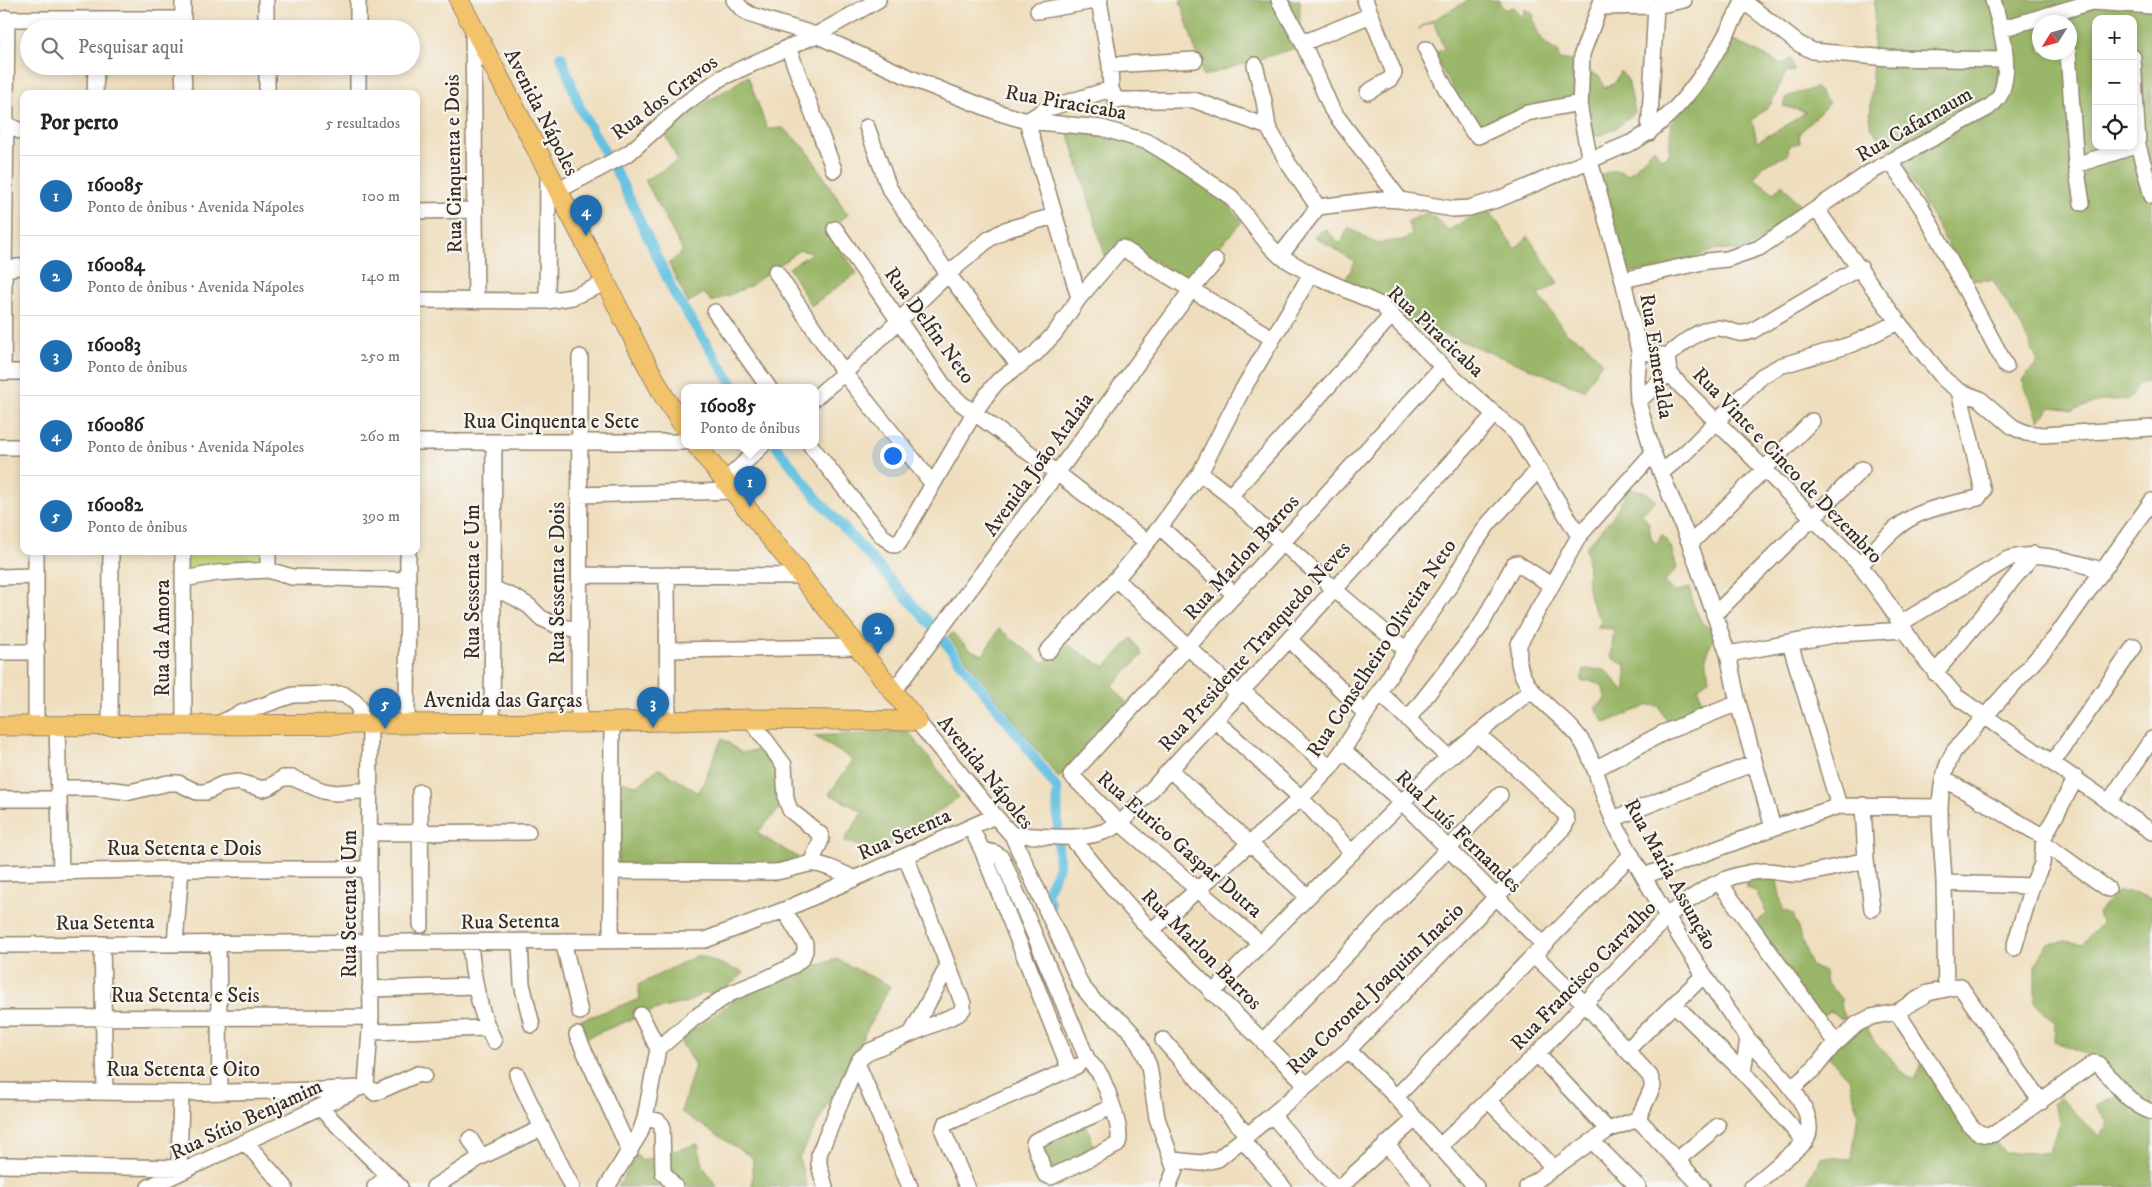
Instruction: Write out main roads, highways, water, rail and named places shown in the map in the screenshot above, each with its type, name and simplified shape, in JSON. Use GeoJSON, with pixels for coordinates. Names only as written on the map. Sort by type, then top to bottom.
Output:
{"type":"FeatureCollection","features":[{"type":"Feature","properties":{"kind":"main road","name":"Avenida Nápoles"},"geometry":{"type":"LineString","coordinates":[[459,0],[640,352],[665,398],[681,422]]}},
{"type":"Feature","properties":{"kind":"main road","name":"Avenida Nápoles"},"geometry":{"type":"LineString","coordinates":[[699,449],[917,721]]}},
{"type":"Feature","properties":{"kind":"main road","name":"Avenida das Garças"},"geometry":{"type":"LineString","coordinates":[[0,726],[579,723],[750,719],[917,721]]}},
{"type":"Feature","properties":{"kind":"waterway"},"geometry":{"type":"LineString","coordinates":[[561,56],[581,110],[621,181],[675,295],[732,384]]}},
{"type":"Feature","properties":{"kind":"waterway"},"geometry":{"type":"LineString","coordinates":[[778,449],[817,498],[932,626],[1018,735],[1057,789],[1058,830]]}},
{"type":"Feature","properties":{"kind":"waterway"},"geometry":{"type":"LineString","coordinates":[[1051,905],[1046,894],[1059,866],[1058,843]]}},
{"type":"Feature","properties":{"kind":"place","name":"160086"},"geometry":{"type":"Point","coordinates":[586,236]}},
{"type":"Feature","properties":{"kind":"place","name":"160085"},"geometry":{"type":"Point","coordinates":[750,507]}},
{"type":"Feature","properties":{"kind":"place","name":"160084"},"geometry":{"type":"Point","coordinates":[878,654]}},
{"type":"Feature","properties":{"kind":"place","name":"160083"},"geometry":{"type":"Point","coordinates":[653,728]}},
{"type":"Feature","properties":{"kind":"place","name":"160082"},"geometry":{"type":"Point","coordinates":[385,729]}}]}
